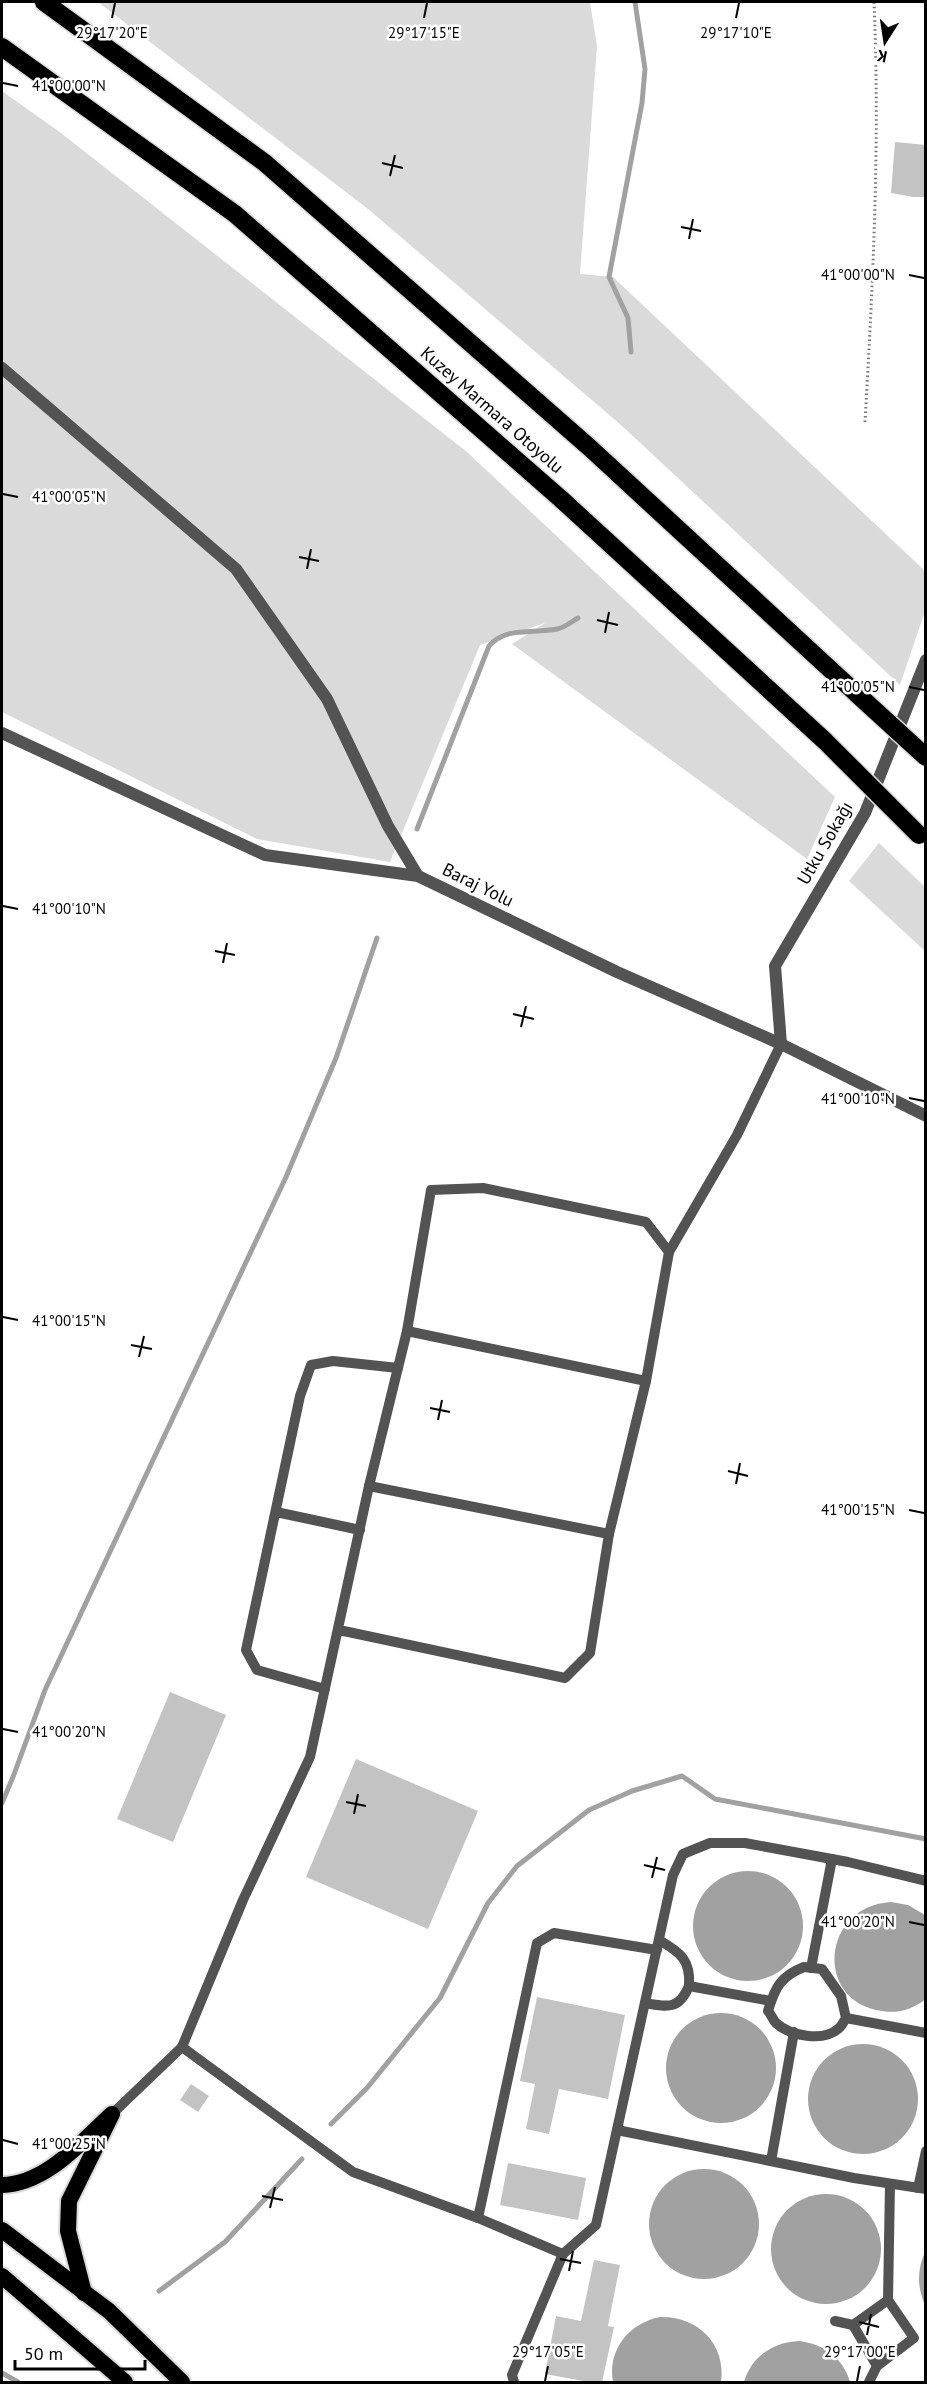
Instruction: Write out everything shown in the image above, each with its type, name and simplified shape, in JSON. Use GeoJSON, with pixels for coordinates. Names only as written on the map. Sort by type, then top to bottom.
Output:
{"type":"FeatureCollection","features":[{"type":"Feature","properties":{"kind":"highway","name":"Kuzey Marmara Otoyolu"},"geometry":{"type":"LineString","coordinates":[[44,2],[265,163],[589,447],[926,757]]}},
{"type":"Feature","properties":{"kind":"highway","name":"Kuzey Marmara Otoyolu"},"geometry":{"type":"LineString","coordinates":[[2,46],[235,214],[561,499],[825,741],[922,838]]}},
{"type":"Feature","properties":{"kind":"highway"},"geometry":{"type":"LineString","coordinates":[[2,2185],[17,2184],[47,2171],[112,2114]]}},
{"type":"Feature","properties":{"kind":"highway"},"geometry":{"type":"LineString","coordinates":[[84,2293],[68,2231],[69,2201],[112,2114]]}},
{"type":"Feature","properties":{"kind":"highway"},"geometry":{"type":"LineString","coordinates":[[2,2230],[109,2311],[182,2382]]}},
{"type":"Feature","properties":{"kind":"highway"},"geometry":{"type":"LineString","coordinates":[[2,2276],[125,2382]]}},
{"type":"Feature","properties":{"kind":"street"},"geometry":{"type":"LineString","coordinates":[[2,368],[236,569],[327,699],[388,826],[418,876]]}},
{"type":"Feature","properties":{"kind":"street","name":"Utku Sokağı"},"geometry":{"type":"LineString","coordinates":[[781,1044],[775,966],[865,813],[926,660]]}},
{"type":"Feature","properties":{"kind":"street","name":"Baraj Yolu"},"geometry":{"type":"LineString","coordinates":[[2,734],[265,855],[418,876],[617,972],[781,1044],[926,1116]]}},
{"type":"Feature","properties":{"kind":"lane"},"geometry":{"type":"LineString","coordinates":[[339,1630],[565,1678],[590,1653],[609,1534],[646,1382],[669,1252],[737,1135],[781,1044]]}},
{"type":"Feature","properties":{"kind":"lane"},"geometry":{"type":"LineString","coordinates":[[112,2114],[182,2047],[243,1900],[310,1757],[369,1486],[407,1331],[431,1190],[483,1188],[646,1222],[669,1252]]}},
{"type":"Feature","properties":{"kind":"lane"},"geometry":{"type":"LineString","coordinates":[[407,1331],[646,1382]]}},
{"type":"Feature","properties":{"kind":"lane"},"geometry":{"type":"LineString","coordinates":[[325,1689],[257,1670],[246,1650],[300,1396],[310,1365],[333,1361],[398,1368]]}},
{"type":"Feature","properties":{"kind":"lane"},"geometry":{"type":"LineString","coordinates":[[369,1486],[609,1534]]}},
{"type":"Feature","properties":{"kind":"lane"},"geometry":{"type":"LineString","coordinates":[[276,1512],[360,1530]]}},
{"type":"Feature","properties":{"kind":"lane"},"geometry":{"type":"LineString","coordinates":[[514,2382],[512,2375],[563,2254],[596,2225],[673,1875],[683,1854],[710,1843],[746,1843],[832,1859],[926,1881]]}},
{"type":"Feature","properties":{"kind":"lane"},"geometry":{"type":"LineString","coordinates":[[811,1968],[832,1859]]}},
{"type":"Feature","properties":{"kind":"lane"},"geometry":{"type":"LineString","coordinates":[[478,2218],[537,1943],[554,1933],[674,1948],[684,1958],[690,1970],[689,1986],[685,1996],[677,2005],[664,2006],[645,2003]]}},
{"type":"Feature","properties":{"kind":"lane"},"geometry":{"type":"LineString","coordinates":[[804,1967],[822,1969],[841,1996],[846,2018],[839,2029],[826,2036],[808,2036],[776,2023],[768,2010],[771,2001],[774,1991],[789,1973],[804,1967]]}},
{"type":"Feature","properties":{"kind":"lane"},"geometry":{"type":"LineString","coordinates":[[689,1986],[771,2001]]}},
{"type":"Feature","properties":{"kind":"lane"},"geometry":{"type":"LineString","coordinates":[[846,2018],[926,2033]]}},
{"type":"Feature","properties":{"kind":"lane"},"geometry":{"type":"LineString","coordinates":[[771,2161],[794,2032]]}},
{"type":"Feature","properties":{"kind":"lane"},"geometry":{"type":"LineString","coordinates":[[182,2047],[353,2172],[478,2218],[563,2254]]}},
{"type":"Feature","properties":{"kind":"lane"},"geometry":{"type":"LineString","coordinates":[[617,2130],[922,2189],[926,2151]]}},
{"type":"Feature","properties":{"kind":"lane"},"geometry":{"type":"LineString","coordinates":[[890,2184],[888,2300],[914,2338],[926,2341]]}},
{"type":"Feature","properties":{"kind":"lane"},"geometry":{"type":"LineString","coordinates":[[853,2325],[888,2300]]}},
{"type":"Feature","properties":{"kind":"lane"},"geometry":{"type":"LineString","coordinates":[[835,2321],[853,2325],[877,2366]]}},
{"type":"Feature","properties":{"kind":"lane"},"geometry":{"type":"LineString","coordinates":[[869,2382],[877,2366],[914,2338]]}},
{"type":"Feature","properties":{"kind":"path"},"geometry":{"type":"LineString","coordinates":[[865,422],[871,315],[878,87],[874,2]]}},
{"type":"Feature","properties":{"kind":"shaded area"},"geometry":{"type":"Polygon","coordinates":[[[98,2],[590,2],[597,46],[580,274],[613,277],[925,571],[925,611],[900,685],[621,425],[368,209],[98,2]]]}},
{"type":"Feature","properties":{"kind":"shaded area"},"geometry":{"type":"Polygon","coordinates":[[[2,91],[61,133],[467,452],[835,797],[807,859],[512,644],[545,623],[480,645],[390,862],[257,839],[2,712],[2,91]]]}},
{"type":"Feature","properties":{"kind":"shaded area"},"geometry":{"type":"Polygon","coordinates":[[[879,843],[925,887],[925,951],[849,881],[879,843]]]}},
{"type":"Feature","properties":{"kind":"shaded area"},"geometry":{"type":"Polygon","coordinates":[[[748,1871],[769,1875],[787,1887],[799,1905],[803,1926],[799,1947],[787,1965],[769,1977],[748,1981],[727,1977],[709,1965],[697,1947],[693,1926],[697,1905],[709,1887],[727,1875],[748,1871]]]}},
{"type":"Feature","properties":{"kind":"shaded area"},"geometry":{"type":"Polygon","coordinates":[[[891,1902],[908,1905],[925,1915],[926,1999],[916,2006],[894,2012],[860,2004],[845,1991],[837,1974],[835,1955],[839,1936],[850,1919],[868,1907],[891,1902]]]}},
{"type":"Feature","properties":{"kind":"shaded area"},"geometry":{"type":"Polygon","coordinates":[[[721,2013],[742,2017],[760,2029],[772,2047],[776,2068],[772,2089],[760,2107],[742,2119],[721,2123],[700,2119],[682,2107],[670,2089],[666,2068],[670,2047],[682,2029],[700,2017],[721,2013]]]}},
{"type":"Feature","properties":{"kind":"shaded area"},"geometry":{"type":"Polygon","coordinates":[[[863,2044],[884,2048],[902,2060],[914,2078],[918,2099],[914,2120],[902,2138],[884,2150],[863,2154],[842,2150],[824,2138],[812,2120],[808,2099],[812,2078],[824,2060],[842,2048],[863,2044]]]}},
{"type":"Feature","properties":{"kind":"shaded area"},"geometry":{"type":"Polygon","coordinates":[[[704,2169],[725,2173],[743,2185],[755,2203],[759,2224],[755,2245],[743,2263],[725,2275],[704,2279],[683,2275],[665,2263],[653,2245],[649,2224],[653,2203],[665,2185],[683,2173],[704,2169]]]}},
{"type":"Feature","properties":{"kind":"shaded area"},"geometry":{"type":"Polygon","coordinates":[[[826,2194],[847,2198],[865,2210],[877,2228],[881,2249],[877,2270],[865,2288],[847,2300],[826,2304],[805,2300],[787,2288],[775,2270],[771,2249],[775,2228],[787,2210],[805,2198],[826,2194]]]}},
{"type":"Feature","properties":{"kind":"shaded area"},"geometry":{"type":"Polygon","coordinates":[[[925,2252],[926,2305],[920,2292],[919,2279],[925,2252]]]}},
{"type":"Feature","properties":{"kind":"shaded area"},"geometry":{"type":"Polygon","coordinates":[[[660,2317],[686,2321],[707,2335],[719,2356],[721,2382],[613,2382],[613,2359],[623,2340],[639,2325],[660,2317]]]}},
{"type":"Feature","properties":{"kind":"shaded area"},"geometry":{"type":"Polygon","coordinates":[[[799,2341],[817,2345],[831,2354],[843,2366],[850,2382],[744,2382],[752,2365],[764,2352],[780,2344],[799,2341]]]}},
{"type":"Feature","properties":{"kind":"building"},"geometry":{"type":"Polygon","coordinates":[[[895,142],[926,145],[926,197],[891,193],[895,142]]]}},
{"type":"Feature","properties":{"kind":"building"},"geometry":{"type":"Polygon","coordinates":[[[170,1692],[226,1715],[173,1842],[117,1819],[170,1692]]]}},
{"type":"Feature","properties":{"kind":"building"},"geometry":{"type":"Polygon","coordinates":[[[356,1759],[478,1811],[428,1929],[306,1877],[356,1759]]]}},
{"type":"Feature","properties":{"kind":"building"},"geometry":{"type":"Polygon","coordinates":[[[537,1997],[625,2015],[608,2099],[559,2089],[549,2134],[526,2129],[535,2084],[520,2081],[537,1997]]]}},
{"type":"Feature","properties":{"kind":"building"},"geometry":{"type":"Polygon","coordinates":[[[191,2084],[209,2096],[198,2112],[180,2100],[191,2084]]]}},
{"type":"Feature","properties":{"kind":"building"},"geometry":{"type":"Polygon","coordinates":[[[508,2163],[586,2178],[578,2220],[500,2205],[508,2163]]]}},
{"type":"Feature","properties":{"kind":"building"},"geometry":{"type":"Polygon","coordinates":[[[594,2260],[620,2265],[608,2326],[614,2327],[602,2382],[589,2382],[545,2374],[556,2316],[581,2321],[594,2260]]]}},
{"type":"Feature","properties":{"kind":"waterway"},"geometry":{"type":"LineString","coordinates":[[631,352],[628,318],[609,277],[642,103],[645,69],[635,2]]}},
{"type":"Feature","properties":{"kind":"waterway"},"geometry":{"type":"LineString","coordinates":[[417,829],[489,646],[512,633],[560,628],[578,618]]}},
{"type":"Feature","properties":{"kind":"waterway"},"geometry":{"type":"LineString","coordinates":[[2,1803],[45,1690],[286,1177],[336,1058],[377,938]]}},
{"type":"Feature","properties":{"kind":"waterway"},"geometry":{"type":"LineString","coordinates":[[331,2124],[367,2088],[440,1998],[488,1903],[517,1866],[589,1810],[632,1791],[682,1776],[715,1799],[926,1839]]}},
{"type":"Feature","properties":{"kind":"waterway"},"geometry":{"type":"LineString","coordinates":[[159,2291],[225,2242],[302,2159]]}},
{"type":"Feature","properties":{"kind":"waterway"},"geometry":{"type":"LineString","coordinates":[[2,2373],[18,2382]]}}]}
